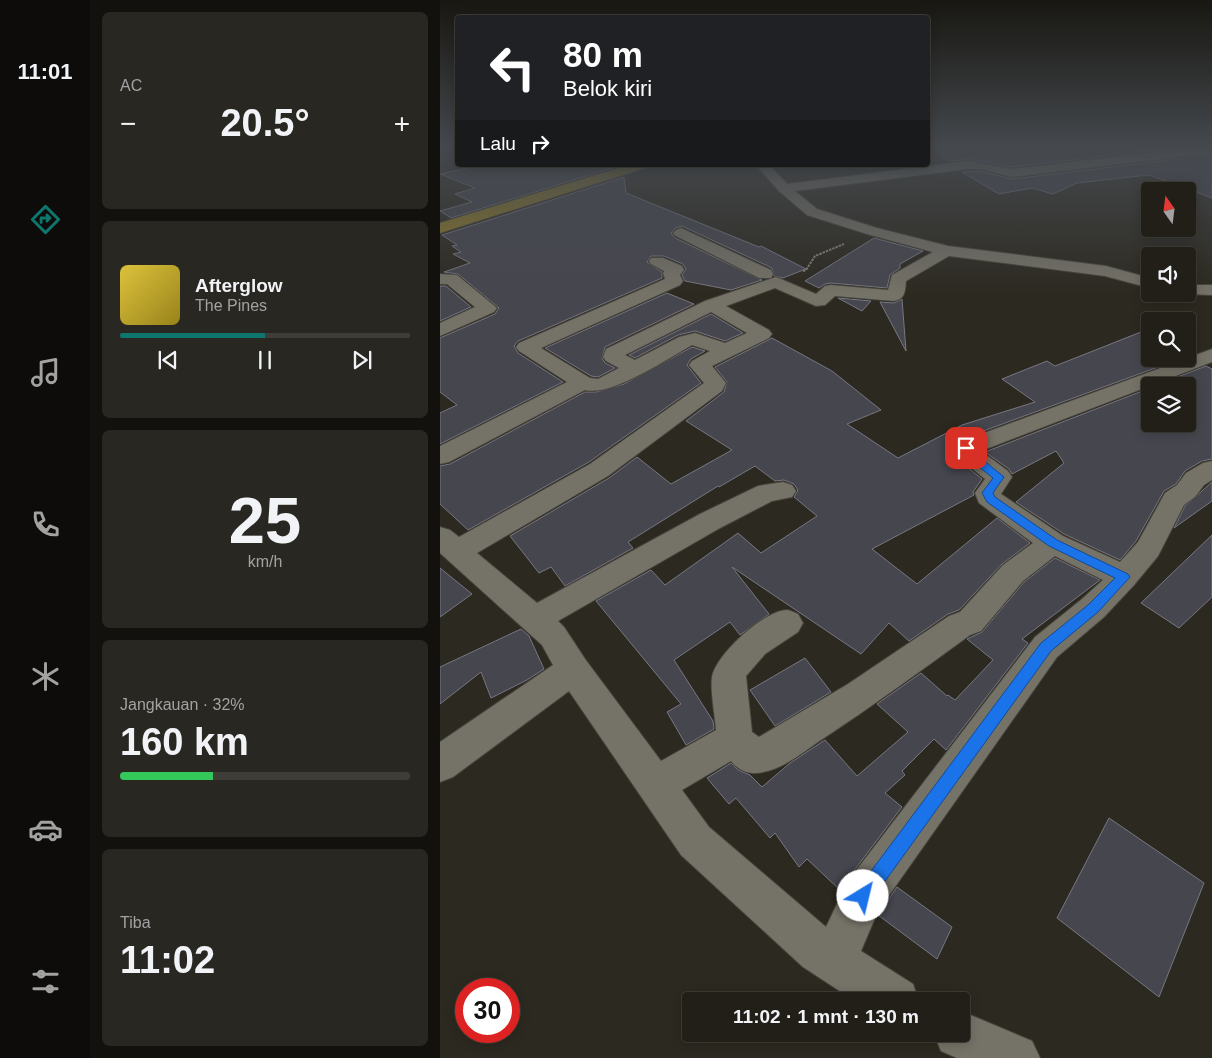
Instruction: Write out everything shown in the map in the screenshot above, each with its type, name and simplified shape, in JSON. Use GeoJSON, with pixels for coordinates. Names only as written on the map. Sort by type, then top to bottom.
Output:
{"type":"FeatureCollection","features":[{"type":"Feature","properties":{"kind":"main road"},"geometry":{"type":"LineString","coordinates":[[440,228],[540,196]]}},
{"type":"Feature","properties":{"kind":"street"},"geometry":{"type":"LineString","coordinates":[[794,196],[812,212],[872,231],[943,250],[977,256],[1106,271],[1141,281]]}},
{"type":"Feature","properties":{"kind":"street"},"geometry":{"type":"LineString","coordinates":[[681,233],[760,281],[778,283],[816,301],[819,301],[830,290],[894,296],[898,279],[944,252],[943,250]]}},
{"type":"Feature","properties":{"kind":"street"},"geometry":{"type":"LineString","coordinates":[[657,261],[676,270],[671,273],[674,281],[526,348],[582,383],[602,385],[689,340],[695,339],[726,350]]}},
{"type":"Feature","properties":{"kind":"street"},"geometry":{"type":"LineString","coordinates":[[440,279],[451,278],[488,308],[440,330]]}},
{"type":"Feature","properties":{"kind":"street"},"geometry":{"type":"LineString","coordinates":[[636,368],[613,356],[613,353],[760,281]]}},
{"type":"Feature","properties":{"kind":"street"},"geometry":{"type":"LineString","coordinates":[[1196,290],[1212,290]]}},
{"type":"Feature","properties":{"kind":"street"},"geometry":{"type":"LineString","coordinates":[[711,305],[762,334],[726,350],[699,365],[715,382],[714,386],[599,470],[448,544],[553,636],[573,669],[695,841],[819,951],[882,992]]}},
{"type":"Feature","properties":{"kind":"street"},"geometry":{"type":"LineString","coordinates":[[1124,577],[1053,543],[988,498],[988,493],[999,477],[967,452],[966,448],[1212,355]]}},
{"type":"Feature","properties":{"kind":"street"},"geometry":{"type":"LineString","coordinates":[[440,456],[582,383]]}},
{"type":"Feature","properties":{"kind":"street"},"geometry":{"type":"LineString","coordinates":[[834,960],[863,896],[1046,647],[1093,608],[1124,577],[1148,549],[1174,499],[1186,491],[1195,479],[1212,469]]}},
{"type":"Feature","properties":{"kind":"street"},"geometry":{"type":"LineString","coordinates":[[534,620],[710,521],[767,492],[782,491]]}},
{"type":"Feature","properties":{"kind":"street"},"geometry":{"type":"LineString","coordinates":[[787,623],[748,647],[731,672],[729,689],[736,739],[749,754],[759,756],[772,751],[860,695],[960,625],[970,622],[1013,573],[1053,543]]}},
{"type":"Feature","properties":{"kind":"street"},"geometry":{"type":"LineString","coordinates":[[440,764],[573,669]]}},
{"type":"Feature","properties":{"kind":"street"},"geometry":{"type":"LineString","coordinates":[[655,785],[736,739]]}},
{"type":"Feature","properties":{"kind":"street"},"geometry":{"type":"LineString","coordinates":[[970,1039],[1015,1058]]}},
{"type":"Feature","properties":{"kind":"path"},"geometry":{"type":"LineString","coordinates":[[760,281],[806,270],[815,256],[872,231]]}},
{"type":"Feature","properties":{"kind":"building"},"geometry":{"type":"Polygon","coordinates":[[[460,196],[521,196],[451,218],[440,211],[472,202],[460,196]]]}},
{"type":"Feature","properties":{"kind":"building"},"geometry":{"type":"Polygon","coordinates":[[[563,196],[634,196],[759,247],[761,246],[806,269],[783,278],[774,276],[772,268],[682,226],[675,228],[671,233],[675,238],[762,280],[731,290],[685,281],[682,275],[686,269],[683,264],[664,256],[651,256],[647,262],[662,272],[662,278],[518,341],[514,346],[518,353],[563,382],[440,444],[440,413],[457,405],[440,392],[440,338],[495,314],[499,308],[458,274],[444,272],[470,263],[453,254],[461,252],[452,246],[457,245],[442,235],[563,196]]]}},
{"type":"Feature","properties":{"kind":"building"},"geometry":{"type":"Polygon","coordinates":[[[874,238],[923,251],[900,264],[900,268],[890,275],[887,288],[831,283],[819,288],[805,281],[874,238]]]}},
{"type":"Feature","properties":{"kind":"building"},"geometry":{"type":"Polygon","coordinates":[[[440,286],[446,286],[471,307],[440,321],[440,286]]]}},
{"type":"Feature","properties":{"kind":"building"},"geometry":{"type":"Polygon","coordinates":[[[667,293],[694,304],[605,347],[602,358],[605,363],[615,368],[598,377],[591,376],[545,348],[667,293]]]}},
{"type":"Feature","properties":{"kind":"building"},"geometry":{"type":"Polygon","coordinates":[[[838,298],[871,301],[862,311],[838,298]]]}},
{"type":"Feature","properties":{"kind":"building"},"geometry":{"type":"Polygon","coordinates":[[[902,299],[906,351],[880,302],[894,303],[902,299]]]}},
{"type":"Feature","properties":{"kind":"building"},"geometry":{"type":"Polygon","coordinates":[[[711,314],[743,333],[725,341],[695,331],[678,335],[635,358],[629,355],[711,314]]]}},
{"type":"Feature","properties":{"kind":"building"},"geometry":{"type":"Polygon","coordinates":[[[1141,332],[1141,367],[1158,367],[956,441],[952,449],[956,458],[982,479],[973,492],[974,495],[872,549],[917,584],[997,518],[1030,543],[1002,564],[959,610],[948,614],[909,641],[889,623],[861,654],[732,567],[769,614],[740,635],[730,622],[674,660],[713,721],[714,729],[686,745],[667,712],[681,704],[596,601],[651,570],[665,585],[738,533],[761,553],[817,516],[794,497],[798,490],[794,484],[784,480],[775,481],[755,466],[718,486],[628,542],[633,548],[565,586],[551,567],[539,573],[510,536],[609,478],[637,457],[671,484],[732,450],[686,421],[724,392],[727,382],[715,367],[772,338],[832,371],[881,410],[847,424],[898,458],[962,425],[1035,402],[1002,379],[1047,361],[1055,366],[1141,332]]]}},
{"type":"Feature","properties":{"kind":"building"},"geometry":{"type":"Polygon","coordinates":[[[692,347],[705,351],[691,359],[687,365],[701,383],[589,462],[468,530],[440,504],[440,466],[450,464],[585,392],[596,392],[624,384],[692,347]]]}},
{"type":"Feature","properties":{"kind":"building"},"geometry":{"type":"Polygon","coordinates":[[[1206,366],[1212,369],[1212,459],[1202,461],[1185,471],[1176,484],[1164,491],[1136,541],[1120,560],[1064,534],[1016,502],[1064,463],[1056,451],[1012,474],[1009,469],[985,452],[1141,391],[1141,432],[1196,432],[1196,377],[1177,377],[1206,366]]]}},
{"type":"Feature","properties":{"kind":"building"},"geometry":{"type":"Polygon","coordinates":[[[1212,482],[1212,501],[1174,528],[1185,506],[1212,482]]]}},
{"type":"Feature","properties":{"kind":"building"},"geometry":{"type":"Polygon","coordinates":[[[1212,535],[1212,597],[1179,628],[1141,603],[1212,535]]]}},
{"type":"Feature","properties":{"kind":"building"},"geometry":{"type":"Polygon","coordinates":[[[1055,558],[1100,580],[1022,639],[1028,643],[946,750],[934,739],[902,771],[905,775],[885,793],[902,807],[847,880],[841,891],[807,859],[799,867],[775,833],[770,838],[736,798],[729,804],[707,778],[731,763],[738,770],[750,775],[762,787],[790,763],[825,740],[857,776],[908,732],[877,704],[921,673],[947,696],[955,700],[993,660],[967,639],[982,632],[1024,582],[1055,558]]]}},
{"type":"Feature","properties":{"kind":"building"},"geometry":{"type":"Polygon","coordinates":[[[440,568],[472,594],[440,617],[440,568]]]}},
{"type":"Feature","properties":{"kind":"building"},"geometry":{"type":"Polygon","coordinates":[[[521,629],[529,636],[544,669],[491,698],[481,672],[440,704],[440,667],[521,629]]]}},
{"type":"Feature","properties":{"kind":"building"},"geometry":{"type":"Polygon","coordinates":[[[805,658],[831,692],[775,726],[750,690],[805,658]]]}},
{"type":"Feature","properties":{"kind":"building"},"geometry":{"type":"Polygon","coordinates":[[[1109,818],[1204,883],[1159,997],[1057,918],[1109,818]]]}},
{"type":"Feature","properties":{"kind":"building"},"geometry":{"type":"Polygon","coordinates":[[[897,887],[952,927],[937,959],[878,915],[897,887]]]}},
{"type":"Feature","properties":{"kind":"route"},"geometry":{"type":"LineString","coordinates":[[863,896],[1046,647],[1093,608],[1124,577],[1053,543],[991,500],[987,495],[999,477],[967,452],[966,448]]}}]}
